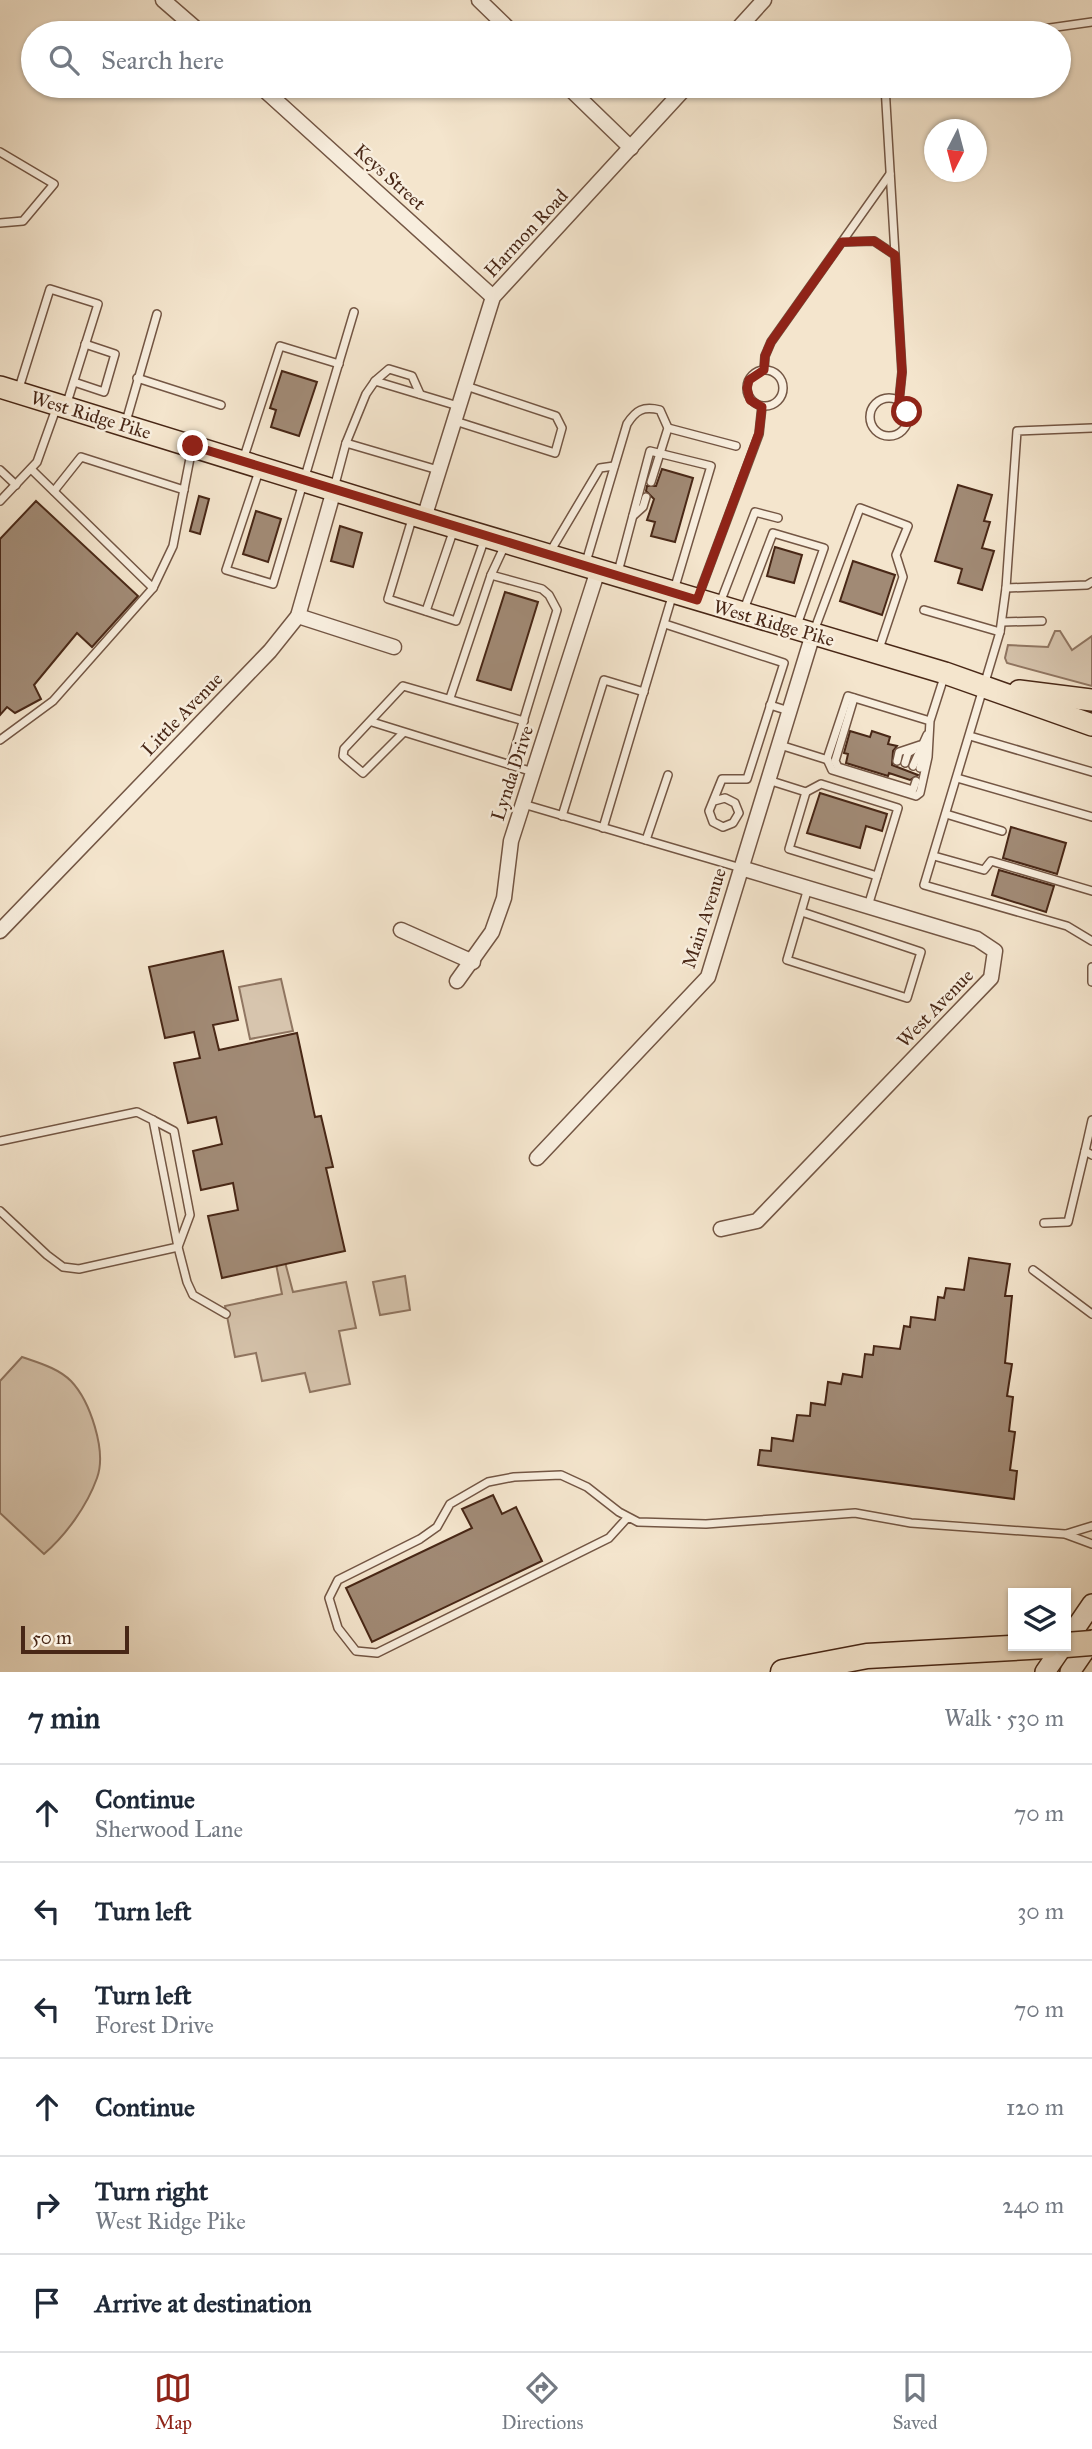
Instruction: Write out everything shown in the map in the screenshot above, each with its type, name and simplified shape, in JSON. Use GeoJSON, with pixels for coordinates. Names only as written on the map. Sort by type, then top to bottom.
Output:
{"type":"FeatureCollection","features":[{"type":"Feature","properties":{"kind":"highway"},"geometry":{"type":"LineString","coordinates":[[1071,1644],[1092,1642]]}},
{"type":"Feature","properties":{"kind":"highway"},"geometry":{"type":"LineString","coordinates":[[783,1672],[867,1656],[1008,1648]]}},
{"type":"Feature","properties":{"kind":"main road","name":"West Ridge Pike"},"geometry":{"type":"LineString","coordinates":[[9,390],[485,537],[945,673],[1092,725]]}},
{"type":"Feature","properties":{"kind":"main road","name":"West Ridge Pike"},"geometry":{"type":"LineString","coordinates":[[985,687],[1092,700]]}},
{"type":"Feature","properties":{"kind":"main road"},"geometry":{"type":"LineString","coordinates":[[1071,1635],[1092,1604]]}},
{"type":"Feature","properties":{"kind":"main road"},"geometry":{"type":"LineString","coordinates":[[1070,1672],[1092,1642]]}},
{"type":"Feature","properties":{"kind":"main road"},"geometry":{"type":"LineString","coordinates":[[1045,1672],[1060,1651]]}},
{"type":"Feature","properties":{"kind":"street"},"geometry":{"type":"LineString","coordinates":[[163,0],[187,21]]}},
{"type":"Feature","properties":{"kind":"street"},"geometry":{"type":"LineString","coordinates":[[479,0],[501,21]]}},
{"type":"Feature","properties":{"kind":"street"},"geometry":{"type":"LineString","coordinates":[[745,21],[764,0]]}},
{"type":"Feature","properties":{"kind":"street","name":"Keys Street"},"geometry":{"type":"LineString","coordinates":[[273,98],[493,297]]}},
{"type":"Feature","properties":{"kind":"street"},"geometry":{"type":"LineString","coordinates":[[579,98],[631,148]]}},
{"type":"Feature","properties":{"kind":"street","name":"Harmon Road"},"geometry":{"type":"LineString","coordinates":[[419,516],[438,470],[493,297],[676,98]]}},
{"type":"Feature","properties":{"kind":"street","name":"Little Avenue"},"geometry":{"type":"LineString","coordinates":[[0,931],[270,651],[299,615],[334,490]]}},
{"type":"Feature","properties":{"kind":"street","name":"Lynda Drive"},"geometry":{"type":"LineString","coordinates":[[457,981],[492,932],[504,898],[511,841],[600,571]]}},
{"type":"Feature","properties":{"kind":"street"},"geometry":{"type":"LineString","coordinates":[[299,615],[394,647]]}},
{"type":"Feature","properties":{"kind":"street","name":"Main Avenue"},"geometry":{"type":"LineString","coordinates":[[537,1158],[708,977],[789,710],[805,631]]}},
{"type":"Feature","properties":{"kind":"street","name":"West Avenue"},"geometry":{"type":"LineString","coordinates":[[721,1229],[757,1221],[991,978],[995,951],[977,940],[741,868]]}},
{"type":"Feature","properties":{"kind":"street"},"geometry":{"type":"LineString","coordinates":[[401,930],[473,962]]}},
{"type":"Feature","properties":{"kind":"lane"},"geometry":{"type":"LineString","coordinates":[[1071,25],[1092,22]]}},
{"type":"Feature","properties":{"kind":"lane"},"geometry":{"type":"LineString","coordinates":[[886,98],[902,372],[899,401],[908,416],[904,428],[893,435],[880,433],[871,424],[873,406],[884,399],[899,401]]}},
{"type":"Feature","properties":{"kind":"lane"},"geometry":{"type":"LineString","coordinates":[[0,152],[54,184],[23,221],[0,223]]}},
{"type":"Feature","properties":{"kind":"lane"},"geometry":{"type":"LineString","coordinates":[[764,370],[765,356],[771,342],[890,174]]}},
{"type":"Feature","properties":{"kind":"lane"},"geometry":{"type":"LineString","coordinates":[[842,242],[874,241],[895,255]]}},
{"type":"Feature","properties":{"kind":"lane"},"geometry":{"type":"LineString","coordinates":[[0,501],[37,462],[74,382],[98,304],[50,289],[9,390]]}},
{"type":"Feature","properties":{"kind":"lane"},"geometry":{"type":"LineString","coordinates":[[339,364],[280,346],[226,570],[272,584],[304,482],[339,364],[354,312]]}},
{"type":"Feature","properties":{"kind":"lane"},"geometry":{"type":"LineString","coordinates":[[124,425],[157,314]]}},
{"type":"Feature","properties":{"kind":"lane"},"geometry":{"type":"LineString","coordinates":[[74,382],[104,392],[115,354],[85,344]]}},
{"type":"Feature","properties":{"kind":"lane"},"geometry":{"type":"LineString","coordinates":[[334,490],[346,443],[366,394],[375,381],[389,369],[412,376],[420,394]]}},
{"type":"Feature","properties":{"kind":"lane"},"geometry":{"type":"LineString","coordinates":[[764,370],[776,374],[783,388],[774,404],[762,407],[750,400],[747,388],[752,375],[764,370]]}},
{"type":"Feature","properties":{"kind":"lane"},"geometry":{"type":"LineString","coordinates":[[137,378],[221,405]]}},
{"type":"Feature","properties":{"kind":"lane"},"geometry":{"type":"LineString","coordinates":[[375,381],[420,394],[456,413],[555,453],[562,428],[556,416],[466,386]]}},
{"type":"Feature","properties":{"kind":"lane"},"geometry":{"type":"LineString","coordinates":[[697,600],[759,433],[762,407]]}},
{"type":"Feature","properties":{"kind":"lane"},"geometry":{"type":"LineString","coordinates":[[600,571],[614,466],[626,424],[634,413],[645,408],[660,410],[668,428],[651,482]]}},
{"type":"Feature","properties":{"kind":"lane"},"geometry":{"type":"LineString","coordinates":[[668,428],[736,446]]}},
{"type":"Feature","properties":{"kind":"lane"},"geometry":{"type":"LineString","coordinates":[[1092,428],[1017,431],[1006,588],[1000,632],[925,885],[1067,926],[1092,940]]}},
{"type":"Feature","properties":{"kind":"lane"},"geometry":{"type":"LineString","coordinates":[[346,443],[438,470]]}},
{"type":"Feature","properties":{"kind":"lane"},"geometry":{"type":"LineString","coordinates":[[0,740],[52,701],[153,588],[173,546],[193,446]]}},
{"type":"Feature","properties":{"kind":"lane"},"geometry":{"type":"LineString","coordinates":[[600,571],[633,516],[650,450],[711,466],[603,828]]}},
{"type":"Feature","properties":{"kind":"lane"},"geometry":{"type":"LineString","coordinates":[[54,491],[81,457],[184,490]]}},
{"type":"Feature","properties":{"kind":"lane"},"geometry":{"type":"LineString","coordinates":[[548,556],[600,468],[614,466]]}},
{"type":"Feature","properties":{"kind":"lane"},"geometry":{"type":"LineString","coordinates":[[31,469],[153,588]]}},
{"type":"Feature","properties":{"kind":"lane"},"geometry":{"type":"LineString","coordinates":[[0,470],[16,485]]}},
{"type":"Feature","properties":{"kind":"lane"},"geometry":{"type":"LineString","coordinates":[[633,516],[643,507],[646,497]]}},
{"type":"Feature","properties":{"kind":"lane"},"geometry":{"type":"LineString","coordinates":[[805,631],[860,508],[908,526],[896,555],[903,577],[878,653]]}},
{"type":"Feature","properties":{"kind":"lane"},"geometry":{"type":"LineString","coordinates":[[719,607],[755,512],[778,518]]}},
{"type":"Feature","properties":{"kind":"lane"},"geometry":{"type":"LineString","coordinates":[[419,516],[388,599],[456,621],[485,537]]}},
{"type":"Feature","properties":{"kind":"lane"},"geometry":{"type":"LineString","coordinates":[[426,611],[455,527]]}},
{"type":"Feature","properties":{"kind":"lane"},"geometry":{"type":"LineString","coordinates":[[742,614],[773,533],[824,548],[805,631]]}},
{"type":"Feature","properties":{"kind":"lane"},"geometry":{"type":"LineString","coordinates":[[450,698],[491,575],[506,543]]}},
{"type":"Feature","properties":{"kind":"lane"},"geometry":{"type":"LineString","coordinates":[[491,575],[542,589],[549,594],[556,610],[510,765]]}},
{"type":"Feature","properties":{"kind":"lane"},"geometry":{"type":"LineString","coordinates":[[1006,588],[1087,585],[1092,582]]}},
{"type":"Feature","properties":{"kind":"lane"},"geometry":{"type":"LineString","coordinates":[[924,610],[1000,632]]}},
{"type":"Feature","properties":{"kind":"lane"},"geometry":{"type":"LineString","coordinates":[[1002,622],[1042,621]]}},
{"type":"Feature","properties":{"kind":"lane"},"geometry":{"type":"LineString","coordinates":[[665,624],[784,663],[747,779],[722,779],[709,811],[713,822],[723,827],[733,823],[753,830]]}},
{"type":"Feature","properties":{"kind":"lane"},"geometry":{"type":"LineString","coordinates":[[925,740],[908,753],[909,765],[925,740],[945,673]]}},
{"type":"Feature","properties":{"kind":"lane"},"geometry":{"type":"LineString","coordinates":[[562,816],[604,680],[644,692]]}},
{"type":"Feature","properties":{"kind":"lane"},"geometry":{"type":"LineString","coordinates":[[403,733],[367,770],[358,772],[342,753],[403,685],[524,721]]}},
{"type":"Feature","properties":{"kind":"lane"},"geometry":{"type":"LineString","coordinates":[[850,697],[930,721]]}},
{"type":"Feature","properties":{"kind":"lane"},"geometry":{"type":"LineString","coordinates":[[850,697],[827,759],[832,770],[916,796],[920,793],[928,757],[925,740]]}},
{"type":"Feature","properties":{"kind":"lane"},"geometry":{"type":"LineString","coordinates":[[838,767],[835,761],[850,697]]}},
{"type":"Feature","properties":{"kind":"lane"},"geometry":{"type":"LineString","coordinates":[[770,705],[789,710]]}},
{"type":"Feature","properties":{"kind":"lane"},"geometry":{"type":"LineString","coordinates":[[372,722],[533,772]]}},
{"type":"Feature","properties":{"kind":"lane"},"geometry":{"type":"LineString","coordinates":[[970,736],[1092,772]]}},
{"type":"Feature","properties":{"kind":"lane"},"geometry":{"type":"LineString","coordinates":[[779,744],[827,759],[838,767],[902,781]]}},
{"type":"Feature","properties":{"kind":"lane"},"geometry":{"type":"LineString","coordinates":[[646,840],[668,775]]}},
{"type":"Feature","properties":{"kind":"lane"},"geometry":{"type":"LineString","coordinates":[[957,778],[1092,817]]}},
{"type":"Feature","properties":{"kind":"lane"},"geometry":{"type":"LineString","coordinates":[[768,780],[806,792]]}},
{"type":"Feature","properties":{"kind":"lane"},"geometry":{"type":"LineString","coordinates":[[868,906],[898,808],[821,784],[806,792],[789,849],[877,876]]}},
{"type":"Feature","properties":{"kind":"lane"},"geometry":{"type":"LineString","coordinates":[[715,801],[725,798],[735,803],[738,813],[733,823]]}},
{"type":"Feature","properties":{"kind":"lane"},"geometry":{"type":"LineString","coordinates":[[523,804],[741,868]]}},
{"type":"Feature","properties":{"kind":"lane"},"geometry":{"type":"LineString","coordinates":[[946,814],[1002,831]]}},
{"type":"Feature","properties":{"kind":"lane"},"geometry":{"type":"LineString","coordinates":[[934,856],[984,870],[991,861],[1092,891]]}},
{"type":"Feature","properties":{"kind":"lane"},"geometry":{"type":"LineString","coordinates":[[802,912],[921,952],[907,998],[787,960],[808,888]]}},
{"type":"Feature","properties":{"kind":"lane"},"geometry":{"type":"LineString","coordinates":[[1092,967],[1092,982]]}},
{"type":"Feature","properties":{"kind":"lane"},"geometry":{"type":"LineString","coordinates":[[0,1141],[137,1112],[174,1131],[190,1215],[178,1247]]}},
{"type":"Feature","properties":{"kind":"lane"},"geometry":{"type":"LineString","coordinates":[[153,1120],[178,1247],[192,1296],[226,1314]]}},
{"type":"Feature","properties":{"kind":"lane"},"geometry":{"type":"LineString","coordinates":[[1044,1223],[1068,1222],[1088,1153],[1092,1120]]}},
{"type":"Feature","properties":{"kind":"lane"},"geometry":{"type":"LineString","coordinates":[[0,1211],[63,1267],[79,1269],[178,1247]]}},
{"type":"Feature","properties":{"kind":"lane"},"geometry":{"type":"LineString","coordinates":[[1032,1270],[1092,1314]]}},
{"type":"Feature","properties":{"kind":"lane"},"geometry":{"type":"LineString","coordinates":[[628,1517],[609,1538],[377,1653],[356,1651],[338,1628],[329,1598],[338,1580],[420,1539],[437,1527],[450,1504],[488,1482],[514,1477],[561,1475],[587,1487],[638,1522],[706,1524],[855,1513],[911,1523],[1065,1534],[1092,1544]]}},
{"type":"Feature","properties":{"kind":"lane"},"geometry":{"type":"LineString","coordinates":[[1065,1534],[1092,1526]]}},
{"type":"Feature","properties":{"kind":"shaded area"},"geometry":{"type":"Polygon","coordinates":[[[1055,631],[1060,631],[1072,650],[1092,636],[1092,686],[1007,663],[1005,658],[1008,645],[1048,647],[1055,631]]]}},
{"type":"Feature","properties":{"kind":"shaded area"},"geometry":{"type":"Polygon","coordinates":[[[281,979],[293,1031],[250,1039],[239,987],[281,979]]]}},
{"type":"Feature","properties":{"kind":"shaded area"},"geometry":{"type":"Polygon","coordinates":[[[285,1262],[293,1292],[346,1282],[356,1328],[339,1331],[350,1384],[310,1392],[305,1373],[262,1381],[256,1353],[235,1357],[225,1306],[282,1294],[276,1264],[285,1262]]]}},
{"type":"Feature","properties":{"kind":"shaded area"},"geometry":{"type":"Polygon","coordinates":[[[405,1276],[410,1310],[380,1315],[373,1282],[405,1276]]]}},
{"type":"Feature","properties":{"kind":"shaded area"},"geometry":{"type":"Polygon","coordinates":[[[22,1357],[54,1369],[71,1381],[90,1413],[100,1454],[100,1467],[88,1499],[68,1529],[44,1554],[0,1513],[0,1381],[22,1357]]]}},
{"type":"Feature","properties":{"kind":"building"},"geometry":{"type":"Polygon","coordinates":[[[282,371],[317,382],[299,436],[271,427],[276,410],[270,408],[282,371]]]}},
{"type":"Feature","properties":{"kind":"building"},"geometry":{"type":"Polygon","coordinates":[[[662,469],[693,478],[675,542],[651,536],[655,522],[647,520],[654,499],[646,491],[647,486],[656,486],[662,469]]]}},
{"type":"Feature","properties":{"kind":"building"},"geometry":{"type":"Polygon","coordinates":[[[958,485],[992,495],[984,521],[990,522],[982,548],[994,551],[982,590],[958,583],[962,569],[935,561],[958,485]]]}},
{"type":"Feature","properties":{"kind":"building"},"geometry":{"type":"Polygon","coordinates":[[[199,496],[209,499],[200,534],[190,531],[199,496]]]}},
{"type":"Feature","properties":{"kind":"building"},"geometry":{"type":"Polygon","coordinates":[[[36,501],[138,596],[92,647],[77,633],[34,685],[41,699],[15,713],[7,707],[0,715],[0,539],[36,501]]]}},
{"type":"Feature","properties":{"kind":"building"},"geometry":{"type":"Polygon","coordinates":[[[256,511],[281,519],[268,562],[243,554],[256,511]]]}},
{"type":"Feature","properties":{"kind":"building"},"geometry":{"type":"Polygon","coordinates":[[[340,526],[362,533],[353,567],[331,561],[340,526]]]}},
{"type":"Feature","properties":{"kind":"building"},"geometry":{"type":"Polygon","coordinates":[[[775,547],[802,555],[794,583],[767,576],[775,547]]]}},
{"type":"Feature","properties":{"kind":"building"},"geometry":{"type":"Polygon","coordinates":[[[853,561],[895,575],[882,615],[840,601],[853,561]]]}},
{"type":"Feature","properties":{"kind":"building"},"geometry":{"type":"Polygon","coordinates":[[[505,592],[538,602],[511,690],[477,680],[505,592]]]}},
{"type":"Feature","properties":{"kind":"building"},"geometry":{"type":"Polygon","coordinates":[[[850,731],[870,737],[872,731],[890,737],[888,744],[897,746],[893,751],[892,765],[918,775],[910,780],[846,763],[848,754],[844,753],[850,731]]]}},
{"type":"Feature","properties":{"kind":"building"},"geometry":{"type":"Polygon","coordinates":[[[820,793],[887,814],[882,831],[866,826],[860,848],[807,833],[820,793]]]}},
{"type":"Feature","properties":{"kind":"building"},"geometry":{"type":"Polygon","coordinates":[[[1011,827],[1066,843],[1057,874],[1003,858],[1011,827]]]}},
{"type":"Feature","properties":{"kind":"building"},"geometry":{"type":"Polygon","coordinates":[[[999,870],[1054,886],[1046,912],[992,895],[999,870]]]}},
{"type":"Feature","properties":{"kind":"building"},"geometry":{"type":"Polygon","coordinates":[[[223,951],[238,1020],[213,1025],[219,1050],[297,1033],[315,1117],[321,1116],[333,1167],[326,1168],[345,1251],[222,1278],[208,1216],[238,1210],[233,1183],[201,1190],[193,1151],[222,1144],[216,1117],[188,1123],[174,1063],[200,1058],[194,1032],[165,1038],[149,967],[223,951]]]}},
{"type":"Feature","properties":{"kind":"building"},"geometry":{"type":"Polygon","coordinates":[[[969,1258],[1010,1264],[1005,1296],[1012,1296],[1005,1363],[1012,1364],[1007,1396],[1013,1397],[1009,1431],[1015,1432],[1010,1470],[1017,1471],[1014,1499],[758,1465],[760,1450],[771,1451],[772,1438],[793,1441],[797,1415],[810,1416],[811,1403],[825,1405],[828,1382],[841,1384],[843,1374],[862,1377],[865,1354],[873,1355],[874,1346],[900,1349],[904,1326],[910,1327],[911,1317],[935,1320],[938,1297],[944,1298],[946,1288],[964,1290],[969,1258]]]}},
{"type":"Feature","properties":{"kind":"building"},"geometry":{"type":"Polygon","coordinates":[[[493,1495],[502,1514],[516,1507],[542,1561],[372,1642],[346,1588],[472,1528],[462,1509],[493,1495]]]}},
{"type":"Feature","properties":{"kind":"route"},"geometry":{"type":"LineString","coordinates":[[193,446],[697,600],[759,433],[762,407],[750,400],[747,388],[749,380],[752,375],[764,370],[765,356],[771,342],[842,242],[874,241],[884,245],[895,255],[902,372],[899,401],[907,412]]}}]}
